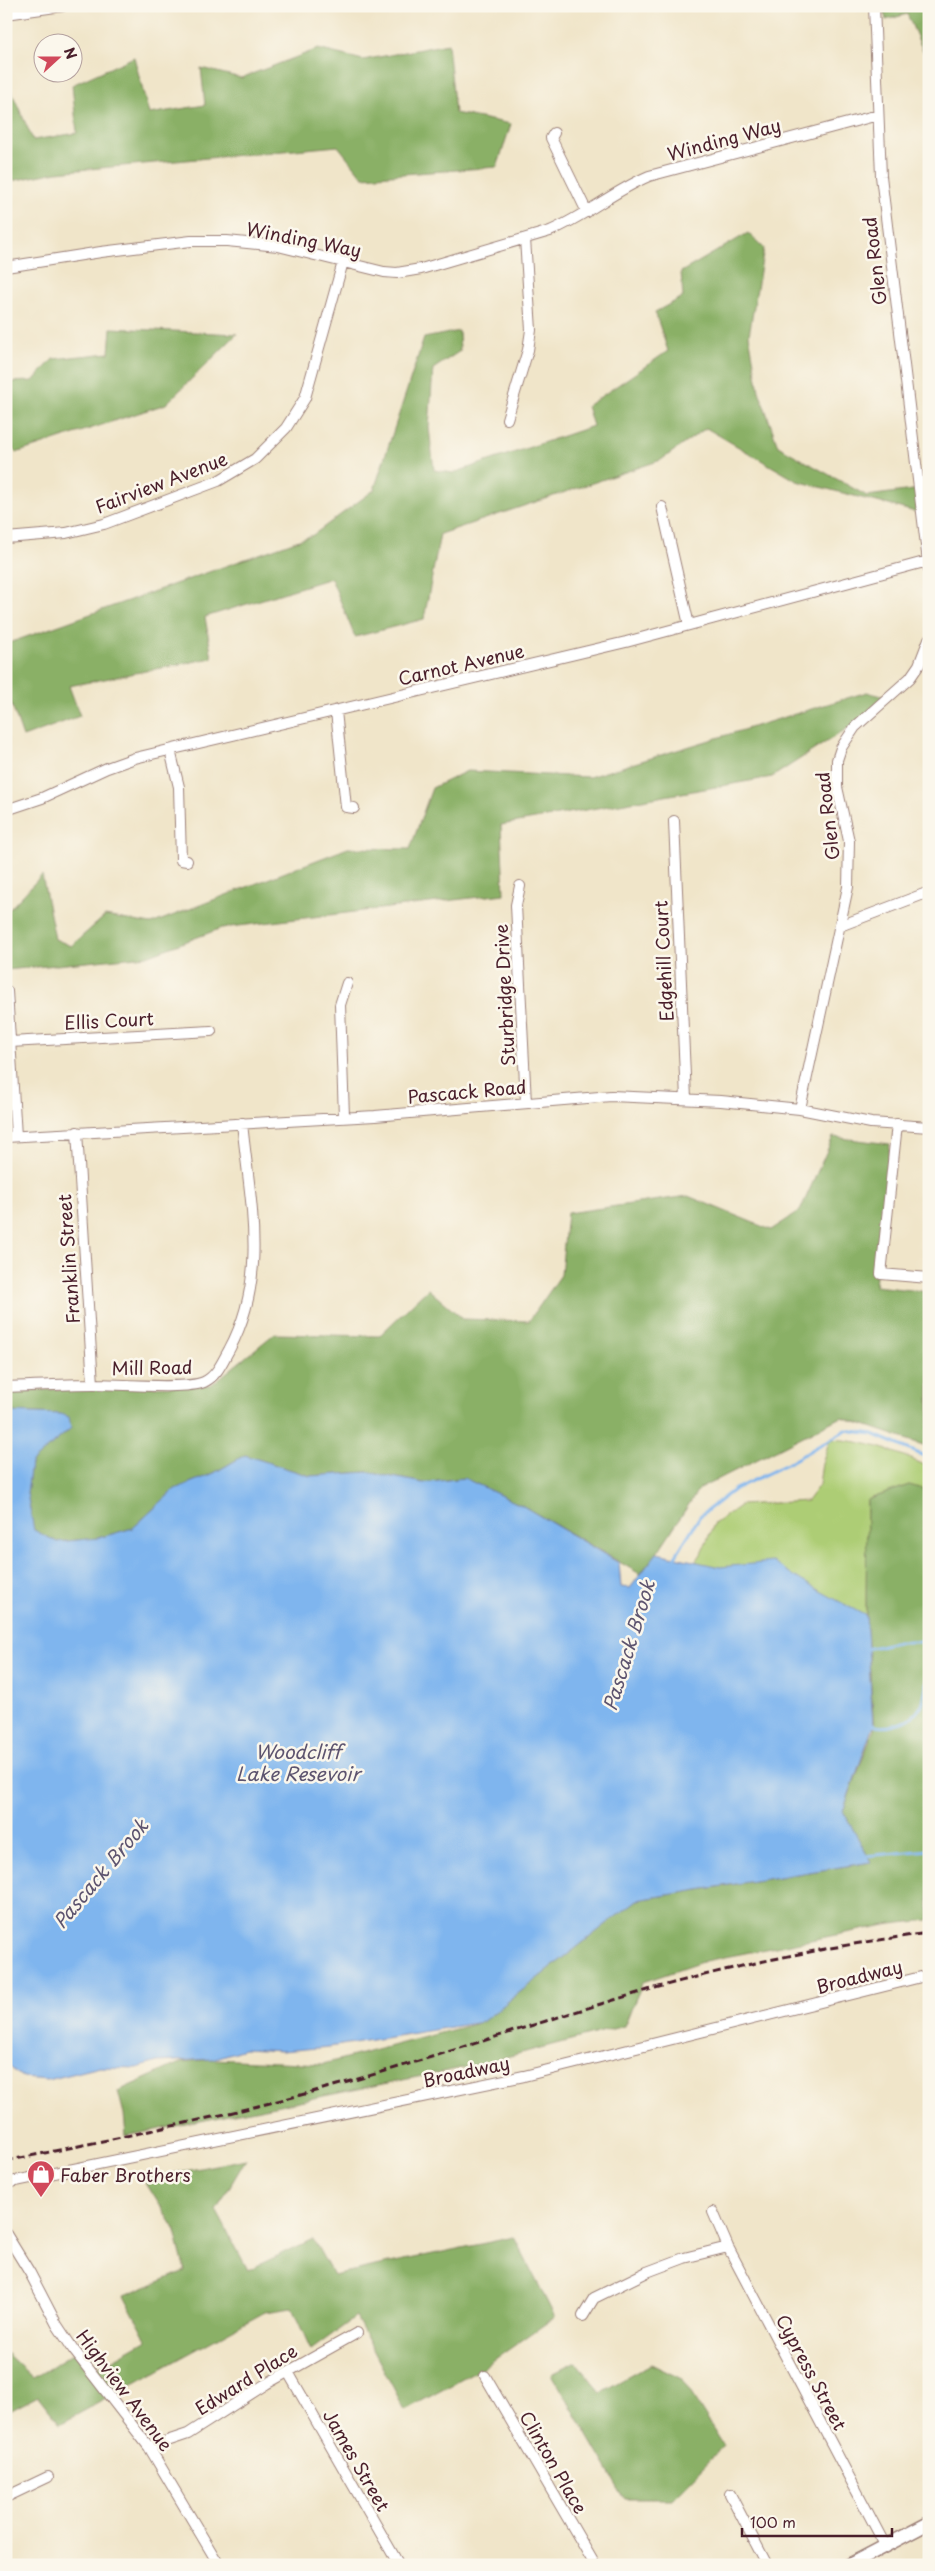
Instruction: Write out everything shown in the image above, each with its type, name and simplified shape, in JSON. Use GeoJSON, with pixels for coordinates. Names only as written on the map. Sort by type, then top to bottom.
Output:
{"type":"FeatureCollection","features":[{"type":"Feature","properties":{"kind":"main road"},"geometry":{"type":"LineString","coordinates":[[849,2565],[929,2523]]}},
{"type":"Feature","properties":{"kind":"street"},"geometry":{"type":"LineString","coordinates":[[6,14],[63,6]]}},
{"type":"Feature","properties":{"kind":"street","name":"Glen Road"},"geometry":{"type":"LineString","coordinates":[[874,6],[878,115],[888,242],[929,570]]}},
{"type":"Feature","properties":{"kind":"street","name":"Winding Way"},"geometry":{"type":"LineString","coordinates":[[6,267],[101,252],[191,241],[227,240],[278,246],[384,272],[412,271],[525,240],[567,224],[627,186],[649,176],[878,115]]}},
{"type":"Feature","properties":{"kind":"street"},"geometry":{"type":"LineString","coordinates":[[554,132],[550,138],[587,212]]}},
{"type":"Feature","properties":{"kind":"street"},"geometry":{"type":"LineString","coordinates":[[507,419],[528,350],[531,330],[525,240]]}},
{"type":"Feature","properties":{"kind":"street","name":"Fairview Avenue"},"geometry":{"type":"LineString","coordinates":[[6,538],[58,534],[104,524],[218,481],[255,459],[286,428],[305,398],[343,262]]}},
{"type":"Feature","properties":{"kind":"street"},"geometry":{"type":"LineString","coordinates":[[662,507],[689,625]]}},
{"type":"Feature","properties":{"kind":"street","name":"Carnot Avenue"},"geometry":{"type":"LineString","coordinates":[[6,810],[42,798],[107,768],[170,750],[689,625],[928,561]]}},
{"type":"Feature","properties":{"kind":"street","name":"Glen Road"},"geometry":{"type":"LineString","coordinates":[[800,1109],[848,887],[850,867],[846,821],[837,787],[837,760],[844,743],[855,728],[910,678],[919,665],[929,639]]}},
{"type":"Feature","properties":{"kind":"street"},"geometry":{"type":"LineString","coordinates":[[336,711],[346,807],[354,808]]}},
{"type":"Feature","properties":{"kind":"street"},"geometry":{"type":"LineString","coordinates":[[170,750],[179,787],[181,860],[187,861]]}},
{"type":"Feature","properties":{"kind":"street","name":"Edgehill Court"},"geometry":{"type":"LineString","coordinates":[[674,821],[686,1099]]}},
{"type":"Feature","properties":{"kind":"street","name":"Sturbridge Drive"},"geometry":{"type":"LineString","coordinates":[[520,886],[516,905],[526,1103]]}},
{"type":"Feature","properties":{"kind":"street"},"geometry":{"type":"LineString","coordinates":[[840,926],[929,892]]}},
{"type":"Feature","properties":{"kind":"street"},"geometry":{"type":"LineString","coordinates":[[344,1116],[340,1004],[347,983]]}},
{"type":"Feature","properties":{"kind":"street"},"geometry":{"type":"LineString","coordinates":[[6,991],[10,1042],[11,1137]]}},
{"type":"Feature","properties":{"kind":"street","name":"Ellis Court"},"geometry":{"type":"LineString","coordinates":[[10,1042],[211,1031]]}},
{"type":"Feature","properties":{"kind":"street","name":"Pascack Road"},"geometry":{"type":"LineString","coordinates":[[11,1137],[242,1123],[611,1096],[686,1099],[800,1109],[871,1123],[929,1127]]}},
{"type":"Feature","properties":{"kind":"street","name":"Mill Road"},"geometry":{"type":"LineString","coordinates":[[6,1387],[93,1384],[194,1385],[211,1378],[217,1372],[238,1333],[246,1312],[254,1266],[242,1123]]}},
{"type":"Feature","properties":{"kind":"street"},"geometry":{"type":"LineString","coordinates":[[898,1124],[881,1274],[929,1278]]}},
{"type":"Feature","properties":{"kind":"street","name":"Franklin Street"},"geometry":{"type":"LineString","coordinates":[[76,1132],[93,1384]]}},
{"type":"Feature","properties":{"kind":"street","name":"Broadway"},"geometry":{"type":"LineString","coordinates":[[6,2183],[524,2076],[929,1975]]}},
{"type":"Feature","properties":{"kind":"street","name":"Cypress Street"},"geometry":{"type":"LineString","coordinates":[[713,2212],[728,2248],[885,2545]]}},
{"type":"Feature","properties":{"kind":"street","name":"Highview Avenue"},"geometry":{"type":"LineString","coordinates":[[6,2234],[73,2349],[149,2446],[219,2565]]}},
{"type":"Feature","properties":{"kind":"street"},"geometry":{"type":"LineString","coordinates":[[583,2316],[594,2298],[647,2272],[684,2258],[728,2248]]}},
{"type":"Feature","properties":{"kind":"street","name":"Edward Place"},"geometry":{"type":"LineString","coordinates":[[149,2446],[188,2434],[218,2413],[357,2333]]}},
{"type":"Feature","properties":{"kind":"street","name":"James Street"},"geometry":{"type":"LineString","coordinates":[[288,2372],[399,2565]]}},
{"type":"Feature","properties":{"kind":"street","name":"Clinton Place"},"geometry":{"type":"LineString","coordinates":[[485,2376],[595,2565]]}},
{"type":"Feature","properties":{"kind":"street"},"geometry":{"type":"LineString","coordinates":[[6,2497],[48,2477]]}},
{"type":"Feature","properties":{"kind":"street"},"geometry":{"type":"LineString","coordinates":[[730,2494],[767,2565]]}},
{"type":"Feature","properties":{"kind":"green space"},"geometry":{"type":"Polygon","coordinates":[[[883,6],[929,6],[929,64],[907,14],[886,20],[883,6]]]}},
{"type":"Feature","properties":{"kind":"green space"},"geometry":{"type":"Polygon","coordinates":[[[448,44],[455,113],[511,124],[497,167],[363,177],[338,146],[57,172],[6,182],[6,87],[9,86],[33,140],[77,133],[72,85],[134,57],[149,114],[205,105],[201,68],[241,78],[318,49],[363,60],[448,44]]]}},
{"type":"Feature","properties":{"kind":"green space"},"geometry":{"type":"Polygon","coordinates":[[[748,233],[764,248],[749,335],[759,391],[778,446],[867,496],[920,489],[923,514],[797,481],[706,428],[661,460],[440,534],[424,619],[355,637],[331,578],[205,617],[212,658],[69,686],[80,716],[23,737],[10,700],[6,701],[6,644],[313,535],[374,490],[424,338],[459,331],[460,351],[433,369],[429,428],[434,470],[453,473],[593,426],[587,406],[668,351],[655,312],[683,297],[681,272],[748,233]]]}},
{"type":"Feature","properties":{"kind":"green space"},"geometry":{"type":"Polygon","coordinates":[[[111,328],[237,334],[166,404],[16,453],[6,440],[6,382],[33,381],[53,359],[109,353],[111,328]]]}},
{"type":"Feature","properties":{"kind":"green space"},"geometry":{"type":"Polygon","coordinates":[[[867,692],[889,698],[868,715],[772,777],[501,825],[504,894],[222,928],[147,956],[6,970],[6,913],[42,875],[55,939],[71,946],[105,916],[151,924],[348,848],[410,849],[432,788],[467,771],[589,777],[867,692]]]}},
{"type":"Feature","properties":{"kind":"green space"},"geometry":{"type":"Polygon","coordinates":[[[833,1137],[890,1144],[875,1286],[929,1292],[929,1447],[841,1417],[699,1489],[657,1553],[640,1574],[523,1506],[464,1478],[423,1483],[367,1472],[310,1476],[245,1455],[214,1473],[175,1489],[133,1528],[98,1538],[57,1542],[34,1531],[27,1493],[31,1463],[71,1428],[61,1414],[6,1412],[6,1391],[211,1385],[274,1334],[379,1336],[428,1289],[463,1319],[529,1321],[561,1275],[567,1213],[688,1196],[771,1230],[800,1211],[833,1137]]]}},
{"type":"Feature","properties":{"kind":"green space"},"geometry":{"type":"Polygon","coordinates":[[[830,1439],[857,1442],[881,1448],[929,1467],[929,1491],[909,1485],[867,1500],[866,1616],[873,1726],[843,1811],[667,1603],[701,1554],[714,1524],[741,1505],[807,1501],[819,1485],[822,1463],[830,1439]]]}},
{"type":"Feature","properties":{"kind":"green space"},"geometry":{"type":"Polygon","coordinates":[[[909,1485],[929,1491],[929,1920],[891,1924],[705,1961],[643,1982],[624,2026],[472,2066],[126,2136],[124,2114],[118,2091],[182,2062],[213,2059],[323,2064],[482,2022],[637,1900],[871,1862],[843,1811],[874,1729],[866,1616],[867,1500],[909,1485]]]}},
{"type":"Feature","properties":{"kind":"green space"},"geometry":{"type":"Polygon","coordinates":[[[246,2159],[216,2210],[248,2270],[313,2239],[333,2275],[514,2237],[555,2317],[481,2369],[405,2410],[356,2317],[311,2350],[292,2308],[265,2312],[60,2424],[38,2396],[6,2413],[6,2353],[33,2378],[78,2351],[90,2372],[147,2340],[124,2296],[185,2271],[174,2227],[144,2179],[246,2159]]]}},
{"type":"Feature","properties":{"kind":"green space"},"geometry":{"type":"Polygon","coordinates":[[[576,2362],[601,2392],[651,2364],[682,2379],[724,2446],[672,2499],[625,2499],[552,2374],[576,2362]]]}},
{"type":"Feature","properties":{"kind":"water","name":"Woodcliff Lake Resevoir"},"geometry":{"type":"Polygon","coordinates":[[[6,1412],[61,1414],[69,1417],[71,1428],[31,1463],[27,1493],[34,1530],[57,1542],[98,1538],[133,1528],[175,1489],[214,1473],[245,1455],[310,1476],[367,1472],[423,1483],[464,1478],[523,1506],[619,1563],[621,1587],[630,1588],[657,1553],[720,1567],[773,1562],[802,1581],[866,1616],[873,1726],[843,1811],[871,1862],[637,1900],[482,2022],[329,2047],[282,2051],[244,2049],[213,2059],[157,2062],[137,2068],[100,2067],[48,2080],[23,2078],[6,2064],[6,1412]]]}},
{"type":"Feature","properties":{"kind":"waterway","name":"Pascack Brook"},"geometry":{"type":"LineString","coordinates":[[673,1560],[700,1516],[735,1489],[787,1464],[846,1430],[873,1434],[929,1458]]}},
{"type":"Feature","properties":{"kind":"waterway"},"geometry":{"type":"LineString","coordinates":[[866,1649],[897,1642],[929,1642]]}},
{"type":"Feature","properties":{"kind":"waterway"},"geometry":{"type":"LineString","coordinates":[[871,1725],[891,1726],[911,1718],[922,1705],[929,1678]]}},
{"type":"Feature","properties":{"kind":"waterway","name":"Pascack Brook"},"geometry":{"type":"LineString","coordinates":[[865,1856],[929,1850]]}},
{"type":"Feature","properties":{"kind":"railway"},"geometry":{"type":"LineString","coordinates":[[6,2161],[255,2107],[415,2062],[648,1990],[717,1972],[823,1949],[929,1933]]}},
{"type":"Feature","properties":{"kind":"place","name":"Faber Brothers"},"geometry":{"type":"Point","coordinates":[41,2198]}}]}
